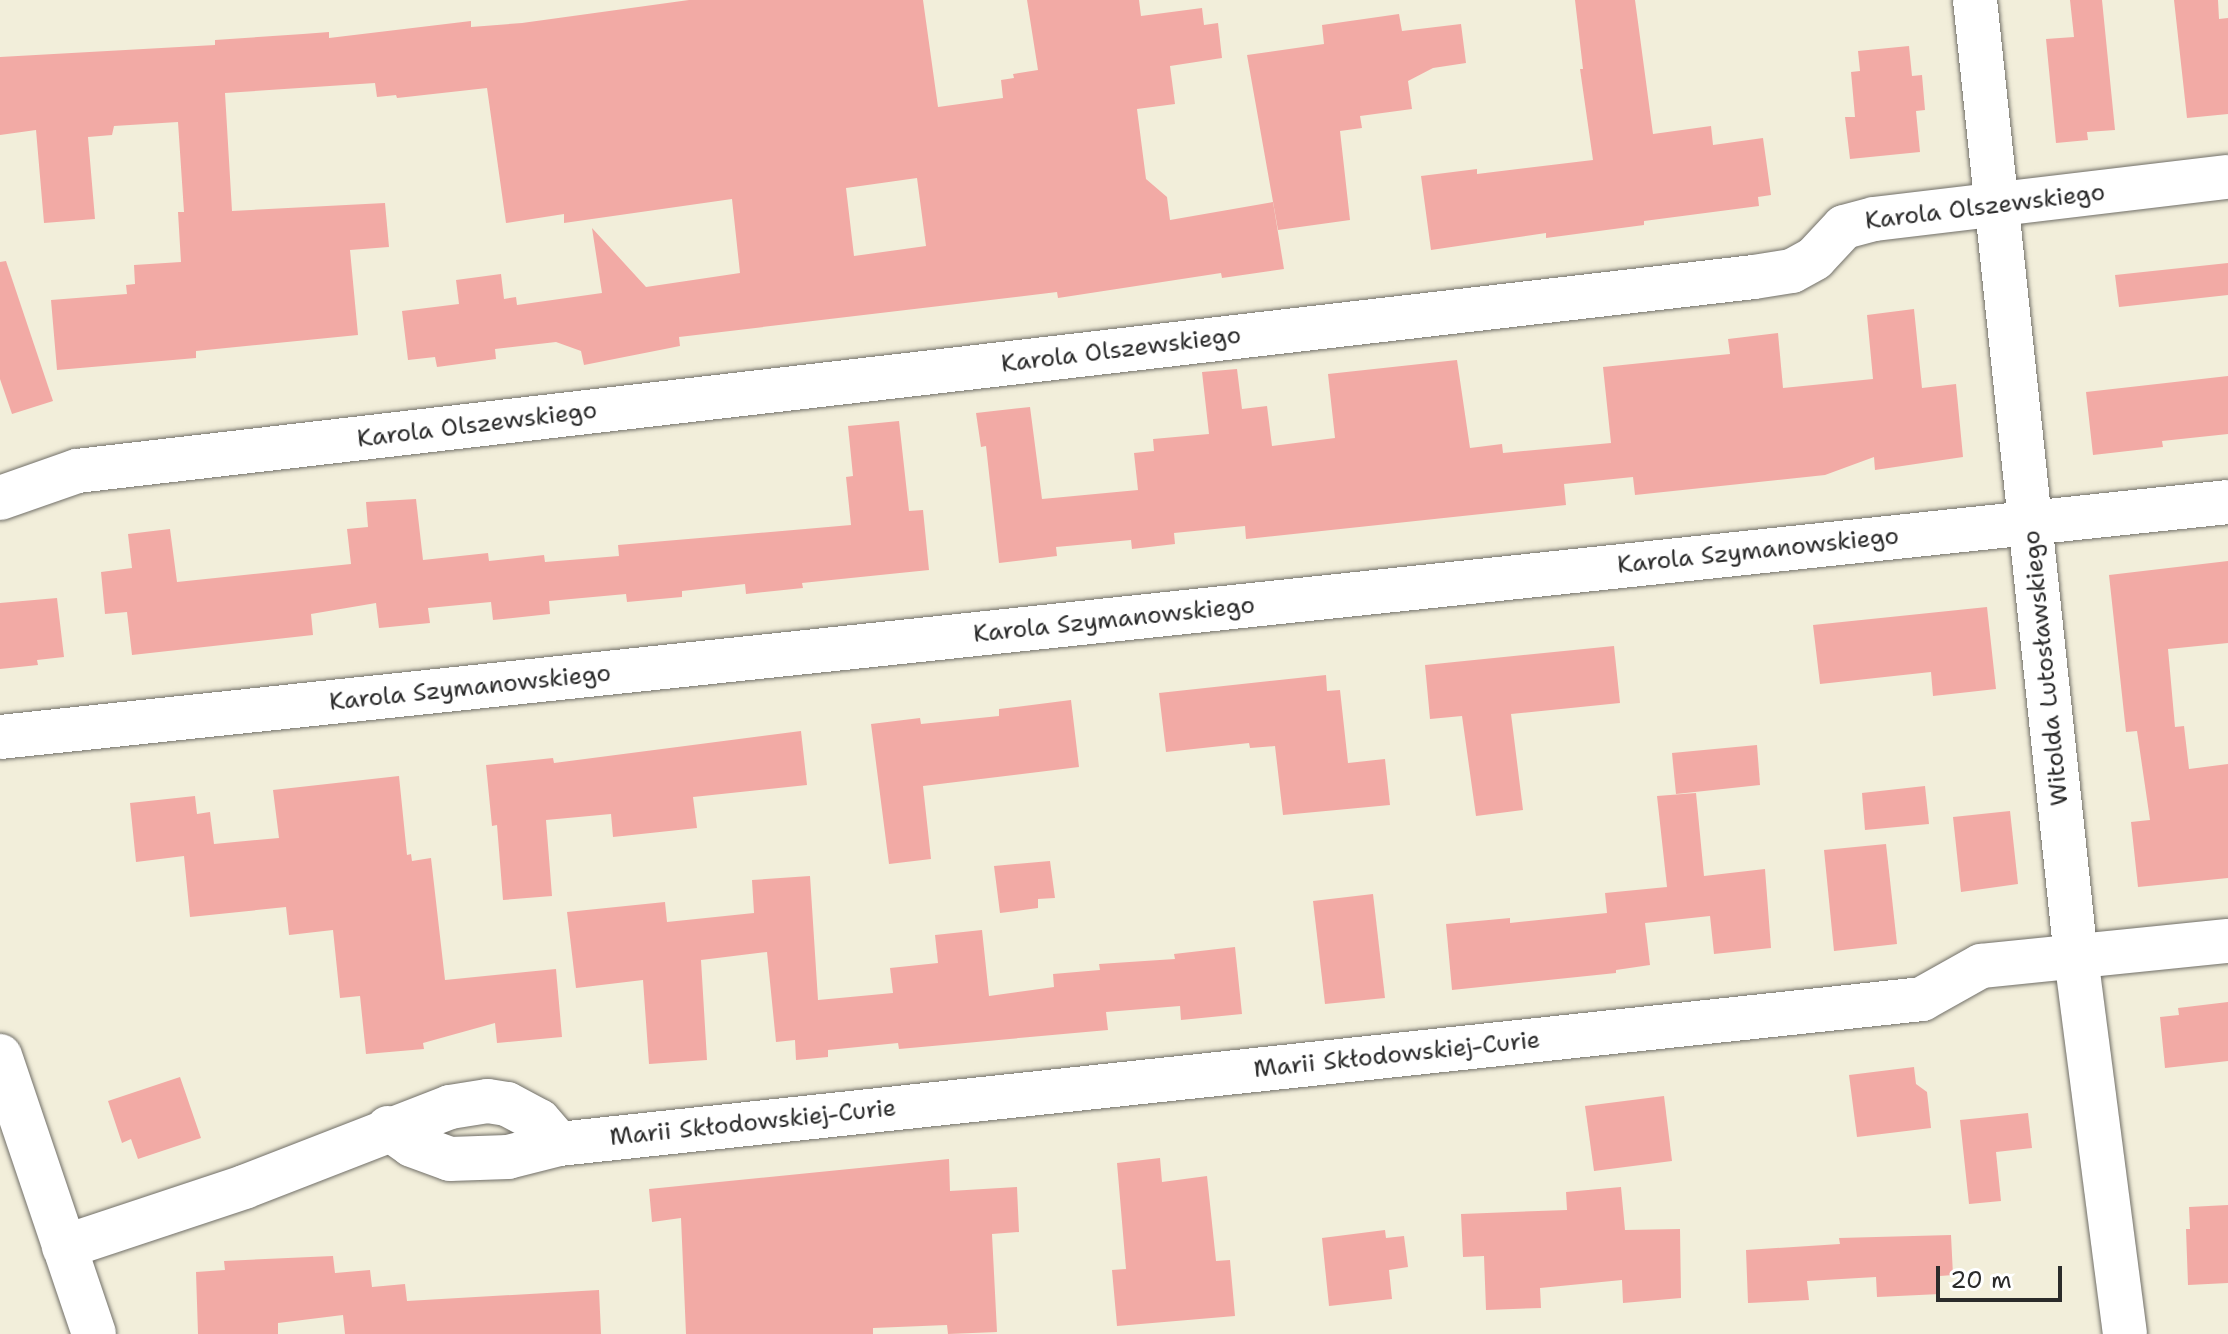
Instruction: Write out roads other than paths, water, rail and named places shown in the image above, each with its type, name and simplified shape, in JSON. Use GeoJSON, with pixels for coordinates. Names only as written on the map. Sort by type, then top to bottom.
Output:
{"type":"FeatureCollection","features":[{"type":"Feature","properties":{"kind":"street","name":"Witolda Lutosławskiego"},"geometry":{"type":"LineString","coordinates":[[1975,0],[1999,204],[2076,957],[2125,1334]]}},
{"type":"Feature","properties":{"kind":"street","name":"Karola Olszewskiego"},"geometry":{"type":"LineString","coordinates":[[0,498],[77,471],[1754,277],[1792,271],[1815,258],[1844,227],[1874,219],[2228,177]]}},
{"type":"Feature","properties":{"kind":"street","name":"Karola Szymanowskiego"},"geometry":{"type":"LineString","coordinates":[[0,737],[2228,502]]}},
{"type":"Feature","properties":{"kind":"street","name":"Marii Skłodowskiej-Curie"},"geometry":{"type":"LineString","coordinates":[[388,1128],[430,1155],[450,1159],[508,1157],[559,1144],[1922,999],[1981,966],[2228,941]]}},
{"type":"Feature","properties":{"kind":"street"},"geometry":{"type":"LineString","coordinates":[[0,1056],[94,1334]]}},
{"type":"Feature","properties":{"kind":"street"},"geometry":{"type":"LineString","coordinates":[[64,1247],[244,1187],[388,1128],[450,1107],[488,1101],[523,1110],[539,1121],[559,1144]]}}]}
